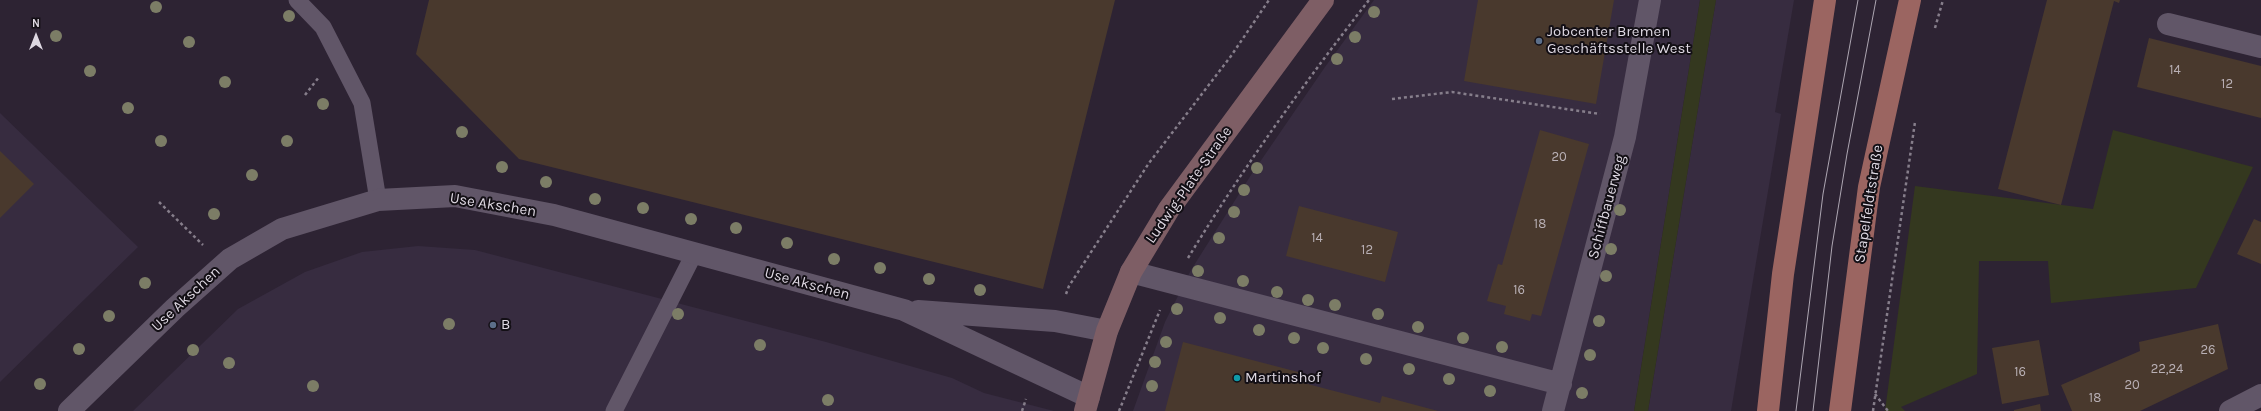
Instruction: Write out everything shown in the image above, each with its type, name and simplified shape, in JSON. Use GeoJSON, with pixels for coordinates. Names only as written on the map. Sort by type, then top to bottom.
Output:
{"type":"FeatureCollection","features":[{"type":"Feature","properties":{"kind":"main road"},"geometry":{"type":"LineString","coordinates":[[1768,411],[1783,274],[1825,0]]}},
{"type":"Feature","properties":{"kind":"main road","name":"Stapelfeldtstraße"},"geometry":{"type":"LineString","coordinates":[[1840,411],[1869,188],[1910,0]]}},
{"type":"Feature","properties":{"kind":"street","name":"Ludwig-Plate-Straße"},"geometry":{"type":"LineString","coordinates":[[1087,404],[1106,331],[1131,272],[1169,209],[1323,0]]}},
{"type":"Feature","properties":{"kind":"street","name":"Schiffbauerweg"},"geometry":{"type":"LineString","coordinates":[[1553,411],[1629,118],[1650,0]]}},
{"type":"Feature","properties":{"kind":"street"},"geometry":{"type":"LineString","coordinates":[[2168,24],[2261,47]]}},
{"type":"Feature","properties":{"kind":"street","name":"Use Akschen"},"geometry":{"type":"LineString","coordinates":[[70,411],[175,308],[223,265],[230,259],[282,229],[378,200],[455,196],[554,215],[904,310],[1035,373],[1087,404]]}},
{"type":"Feature","properties":{"kind":"street"},"geometry":{"type":"LineString","coordinates":[[1131,272],[1560,384]]}},
{"type":"Feature","properties":{"kind":"street","name":"Use Akschen"},"geometry":{"type":"LineString","coordinates":[[904,310],[1055,321],[1106,331]]}},
{"type":"Feature","properties":{"kind":"street"},"geometry":{"type":"LineString","coordinates":[[2230,411],[2261,395]]}},
{"type":"Feature","properties":{"kind":"lane"},"geometry":{"type":"LineString","coordinates":[[296,0],[323,27],[362,103],[378,200]]}},
{"type":"Feature","properties":{"kind":"lane"},"geometry":{"type":"LineString","coordinates":[[614,411],[694,254]]}},
{"type":"Feature","properties":{"kind":"path"},"geometry":{"type":"LineString","coordinates":[[1055,321],[1069,286],[1149,163],[1232,56],[1269,0]]}},
{"type":"Feature","properties":{"kind":"path"},"geometry":{"type":"LineString","coordinates":[[1119,411],[1149,335],[1173,283],[1225,197],[1313,72],[1368,0]]}},
{"type":"Feature","properties":{"kind":"path"},"geometry":{"type":"LineString","coordinates":[[1933,36],[1942,0]]}},
{"type":"Feature","properties":{"kind":"path"},"geometry":{"type":"LineString","coordinates":[[1392,99],[1452,92],[1629,118]]}},
{"type":"Feature","properties":{"kind":"path"},"geometry":{"type":"LineString","coordinates":[[1873,411],[1916,114]]}},
{"type":"Feature","properties":{"kind":"path"},"geometry":{"type":"LineString","coordinates":[[159,202],[223,265]]}},
{"type":"Feature","properties":{"kind":"path"},"geometry":{"type":"LineString","coordinates":[[1022,411],[1035,373]]}},
{"type":"Feature","properties":{"kind":"shaded area"},"geometry":{"type":"Polygon","coordinates":[[[1374,0],[1700,0],[1634,411],[1133,411],[1165,322],[1191,270],[1251,175],[1325,67],[1374,0]]]}},
{"type":"Feature","properties":{"kind":"shaded area"},"geometry":{"type":"Polygon","coordinates":[[[1716,0],[1794,0],[1775,112],[1781,114],[1731,411],[1648,411],[1716,0]]]}},
{"type":"Feature","properties":{"kind":"shaded area"},"geometry":{"type":"Polygon","coordinates":[[[0,113],[138,247],[0,382],[0,113]]]}},
{"type":"Feature","properties":{"kind":"shaded area","name":"B"},"geometry":{"type":"Polygon","coordinates":[[[418,246],[475,250],[826,342],[952,378],[984,393],[1054,411],[133,411],[238,309],[305,272],[362,252],[418,246]]]}},
{"type":"Feature","properties":{"kind":"green space"},"geometry":{"type":"Polygon","coordinates":[[[1700,0],[1716,0],[1648,411],[1634,411],[1700,0]]]}},
{"type":"Feature","properties":{"kind":"green space"},"geometry":{"type":"Polygon","coordinates":[[[2113,130],[2253,167],[2196,288],[2051,303],[2048,261],[1979,261],[1977,374],[1901,407],[1905,411],[1885,411],[1915,186],[2093,209],[2113,130]]]}},
{"type":"Feature","properties":{"kind":"building"},"geometry":{"type":"Polygon","coordinates":[[[429,0],[1115,0],[1043,289],[519,159],[416,54],[429,0]]]}},
{"type":"Feature","properties":{"kind":"building","name":"Jobcenter Bremen Geschäftsstelle West"},"geometry":{"type":"Polygon","coordinates":[[[1478,0],[1614,0],[1596,104],[1464,81],[1478,0]]]}},
{"type":"Feature","properties":{"kind":"building"},"geometry":{"type":"Polygon","coordinates":[[[2047,0],[2120,0],[2119,3],[2114,1],[2061,205],[1998,189],[2047,0]]]}},
{"type":"Feature","properties":{"kind":"building"},"geometry":{"type":"Polygon","coordinates":[[[2149,38],[2261,66],[2261,118],[2137,87],[2149,38]]]}},
{"type":"Feature","properties":{"kind":"building"},"geometry":{"type":"Polygon","coordinates":[[[1540,130],[1589,144],[1541,316],[1532,314],[1530,321],[1504,314],[1506,306],[1487,301],[1498,264],[1502,265],[1540,130]]]}},
{"type":"Feature","properties":{"kind":"building"},"geometry":{"type":"Polygon","coordinates":[[[0,151],[34,184],[0,218],[0,151]]]}},
{"type":"Feature","properties":{"kind":"building"},"geometry":{"type":"Polygon","coordinates":[[[1299,206],[1398,232],[1385,282],[1286,256],[1299,206]]]}},
{"type":"Feature","properties":{"kind":"building"},"geometry":{"type":"Polygon","coordinates":[[[2254,219],[2261,222],[2261,264],[2237,254],[2254,219]]]}},
{"type":"Feature","properties":{"kind":"building"},"geometry":{"type":"Polygon","coordinates":[[[2218,324],[2228,369],[2140,411],[2072,411],[2061,385],[2140,351],[2139,342],[2218,324]]]}},
{"type":"Feature","properties":{"kind":"building"},"geometry":{"type":"Polygon","coordinates":[[[2039,340],[2049,395],[2002,404],[1992,348],[2039,340]]]}},
{"type":"Feature","properties":{"kind":"building","name":"Martinshof"},"geometry":{"type":"Polygon","coordinates":[[[1183,342],[1302,373],[1300,382],[1380,403],[1382,396],[1438,411],[1165,411],[1183,342]]]}},
{"type":"Feature","properties":{"kind":"building"},"geometry":{"type":"Polygon","coordinates":[[[2040,404],[2041,411],[2014,411],[2014,410],[2040,404]]]}},
{"type":"Feature","properties":{"kind":"tram line"},"geometry":{"type":"LineString","coordinates":[[1796,411],[1823,194],[1858,0]]}},
{"type":"Feature","properties":{"kind":"tram line"},"geometry":{"type":"LineString","coordinates":[[1813,411],[1832,246],[1847,154],[1876,0]]}},
{"type":"Feature","properties":{"kind":"place","name":"Jobcenter Bremen Geschäftsstelle West"},"geometry":{"type":"Point","coordinates":[1539,41]}},
{"type":"Feature","properties":{"kind":"place","name":"B"},"geometry":{"type":"Point","coordinates":[493,325]}},
{"type":"Feature","properties":{"kind":"place","name":"Martinshof"},"geometry":{"type":"Point","coordinates":[1237,378]}}]}
